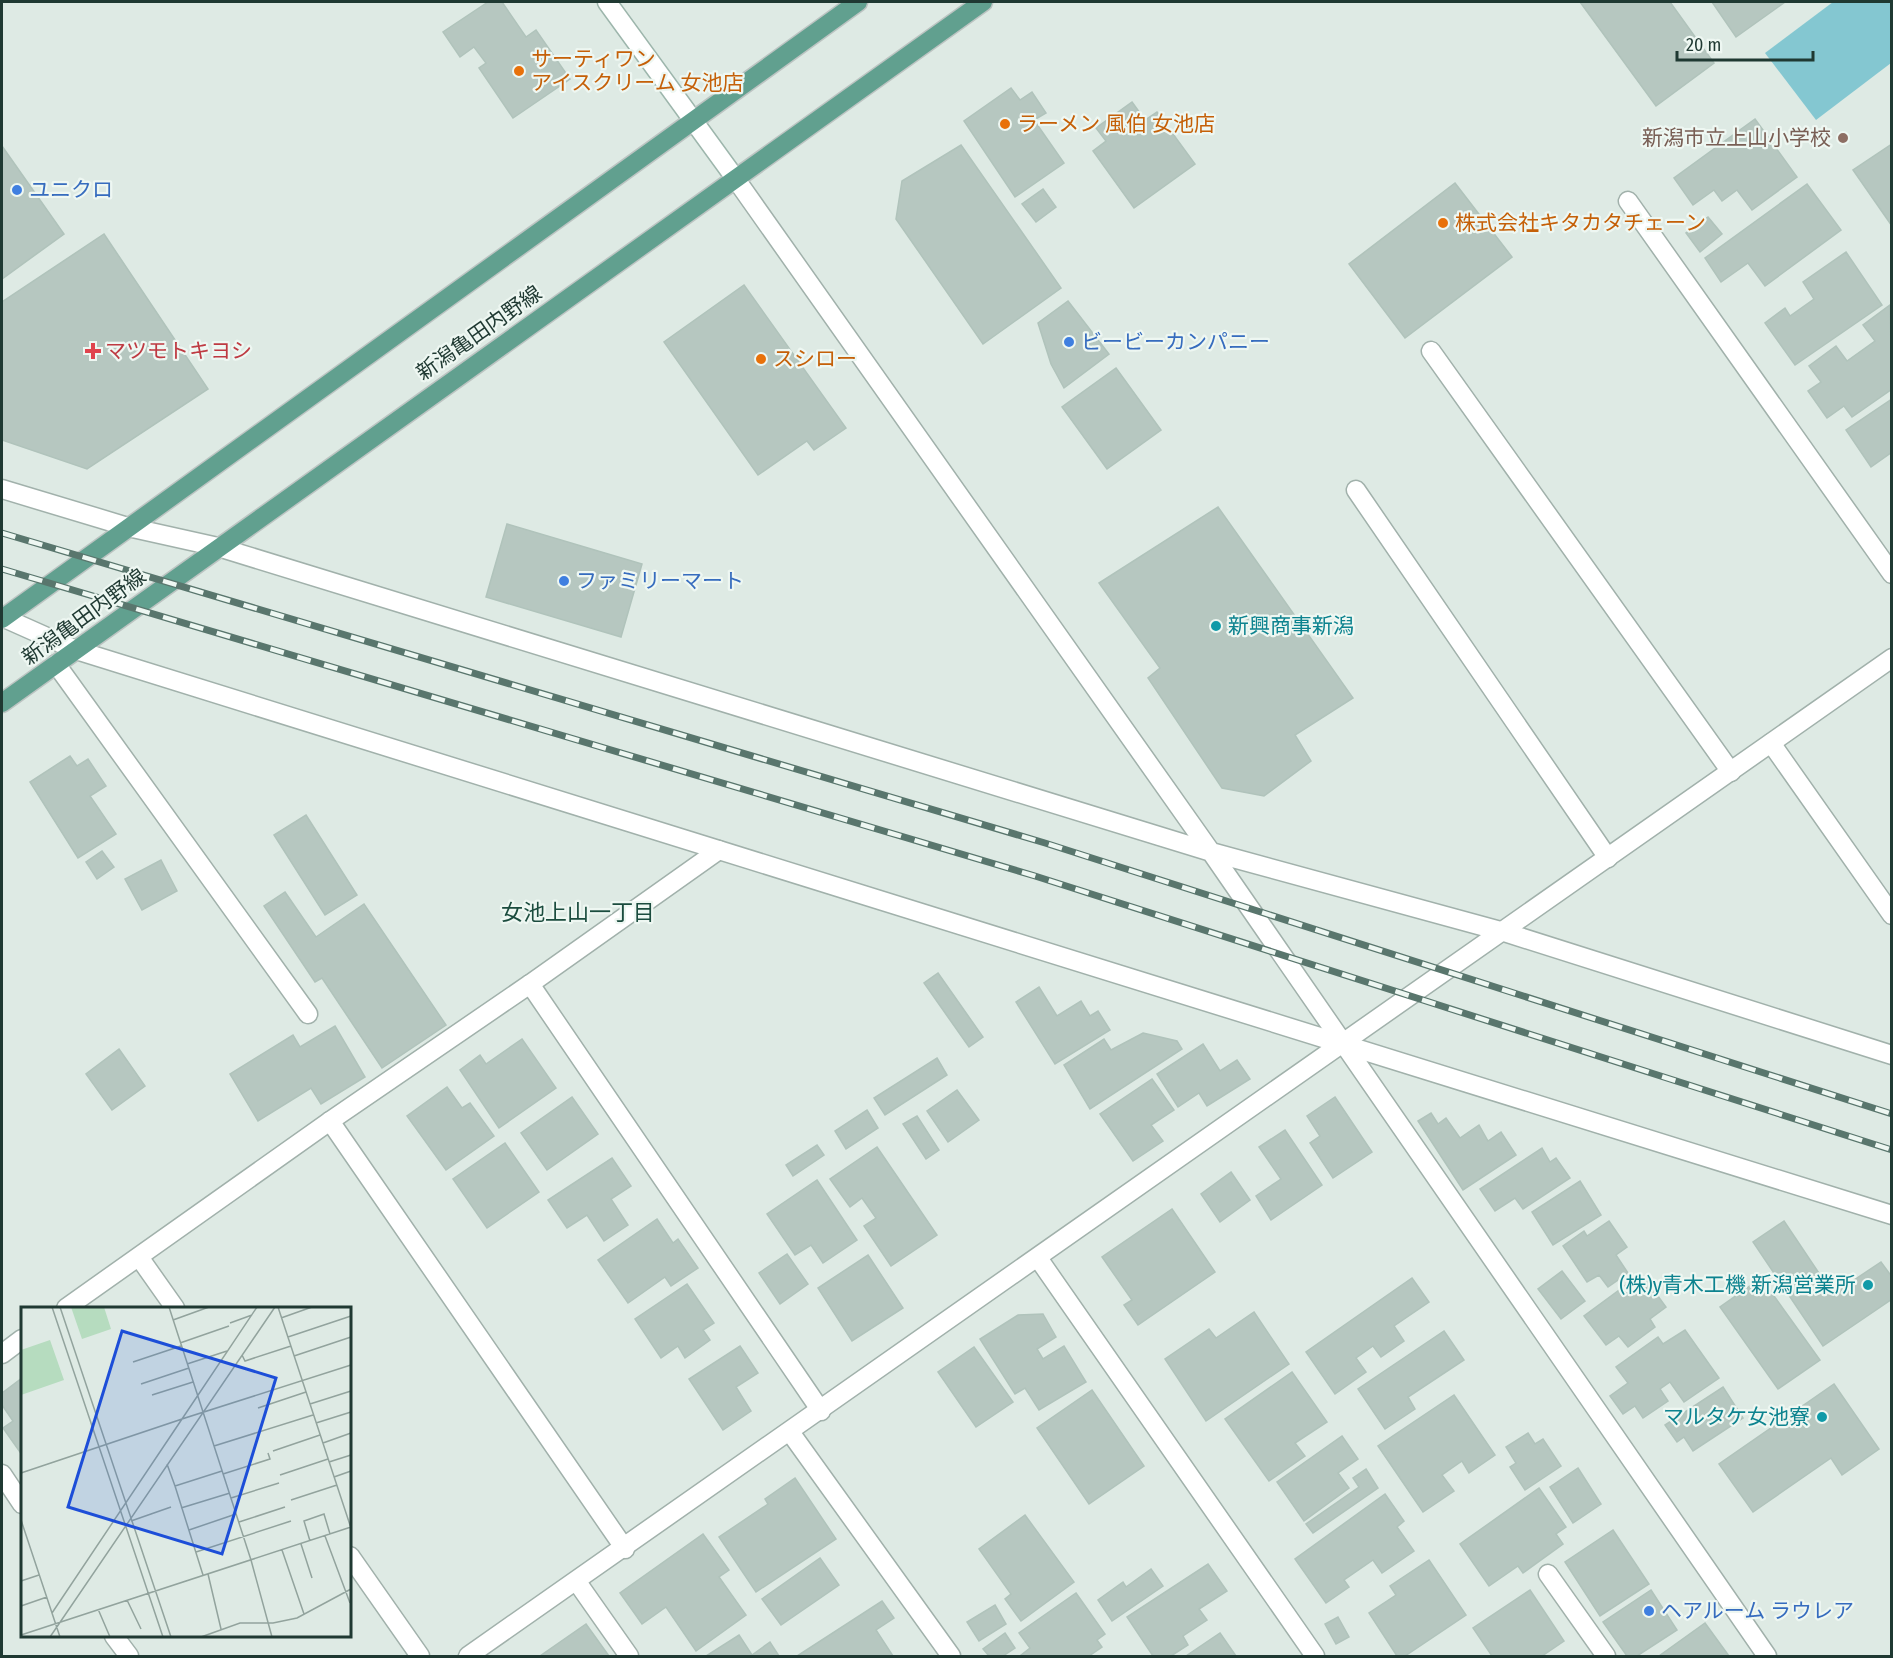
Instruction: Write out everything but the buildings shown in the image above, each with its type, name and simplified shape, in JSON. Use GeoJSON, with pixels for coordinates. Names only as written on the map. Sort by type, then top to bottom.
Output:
{"type":"FeatureCollection","features":[{"type":"Feature","properties":{"kind":"main road"},"geometry":{"type":"LineString","coordinates":[[2,618],[858,2]]}},
{"type":"Feature","properties":{"kind":"main road","name":"新潟亀田内野線"},"geometry":{"type":"LineString","coordinates":[[2,704],[218,547],[983,2]]}},
{"type":"Feature","properties":{"kind":"street"},"geometry":{"type":"LineString","coordinates":[[607,2],[735,178],[1211,852],[1767,1656]]}},
{"type":"Feature","properties":{"kind":"street"},"geometry":{"type":"LineString","coordinates":[[1628,201],[1892,574]]}},
{"type":"Feature","properties":{"kind":"street"},"geometry":{"type":"LineString","coordinates":[[1431,351],[1731,772]]}},
{"type":"Feature","properties":{"kind":"street"},"geometry":{"type":"LineString","coordinates":[[2,489],[128,527],[218,547],[1211,852],[1504,932],[1892,1055]]}},
{"type":"Feature","properties":{"kind":"street"},"geometry":{"type":"LineString","coordinates":[[1356,490],[1608,858]]}},
{"type":"Feature","properties":{"kind":"street"},"geometry":{"type":"LineString","coordinates":[[2,618],[76,650],[1892,1215]]}},
{"type":"Feature","properties":{"kind":"street"},"geometry":{"type":"LineString","coordinates":[[468,1656],[625,1549],[1892,658]]}},
{"type":"Feature","properties":{"kind":"street"},"geometry":{"type":"LineString","coordinates":[[56,664],[308,1014]]}},
{"type":"Feature","properties":{"kind":"street"},"geometry":{"type":"LineString","coordinates":[[1771,743],[1892,915]]}},
{"type":"Feature","properties":{"kind":"street"},"geometry":{"type":"LineString","coordinates":[[67,1307],[719,850]]}},
{"type":"Feature","properties":{"kind":"street"},"geometry":{"type":"LineString","coordinates":[[530,984],[821,1411]]}},
{"type":"Feature","properties":{"kind":"street"},"geometry":{"type":"LineString","coordinates":[[330,1121],[625,1549]]}},
{"type":"Feature","properties":{"kind":"street"},"geometry":{"type":"LineString","coordinates":[[139,1257],[175,1307]]}},
{"type":"Feature","properties":{"kind":"street"},"geometry":{"type":"LineString","coordinates":[[1038,1258],[1315,1656]]}},
{"type":"Feature","properties":{"kind":"street"},"geometry":{"type":"LineString","coordinates":[[2,1354],[21,1340]]}},
{"type":"Feature","properties":{"kind":"street"},"geometry":{"type":"LineString","coordinates":[[790,1432],[951,1656]]}},
{"type":"Feature","properties":{"kind":"street"},"geometry":{"type":"LineString","coordinates":[[2,1474],[21,1502]]}},
{"type":"Feature","properties":{"kind":"street"},"geometry":{"type":"LineString","coordinates":[[351,1557],[420,1656]]}},
{"type":"Feature","properties":{"kind":"street"},"geometry":{"type":"LineString","coordinates":[[1548,1574],[1606,1656]]}},
{"type":"Feature","properties":{"kind":"street"},"geometry":{"type":"LineString","coordinates":[[576,1582],[629,1656]]}},
{"type":"Feature","properties":{"kind":"street"},"geometry":{"type":"LineString","coordinates":[[115,1637],[129,1656]]}},
{"type":"Feature","properties":{"kind":"water"},"geometry":{"type":"Polygon","coordinates":[[[1833,2],[1891,2],[1891,63],[1816,120],[1765,53],[1833,2]]]}},
{"type":"Feature","properties":{"kind":"railway"},"geometry":{"type":"LineString","coordinates":[[2,533],[1045,843],[1892,1114]]}},
{"type":"Feature","properties":{"kind":"railway"},"geometry":{"type":"LineString","coordinates":[[2,569],[1035,876],[1892,1150]]}},
{"type":"Feature","properties":{"kind":"place","name":"サーティワン アイスクリーム 女池店"},"geometry":{"type":"Point","coordinates":[519,71]}},
{"type":"Feature","properties":{"kind":"place","name":"ラーメン 風伯 女池店"},"geometry":{"type":"Point","coordinates":[1005,124]}},
{"type":"Feature","properties":{"kind":"place","name":"新潟市立上山小学校"},"geometry":{"type":"Point","coordinates":[1843,138]}},
{"type":"Feature","properties":{"kind":"place","name":"ユニクロ"},"geometry":{"type":"Point","coordinates":[17,190]}},
{"type":"Feature","properties":{"kind":"place","name":"株式会社キタカタチェーン"},"geometry":{"type":"Point","coordinates":[1443,223]}},
{"type":"Feature","properties":{"kind":"place","name":"ビービーカンパニー"},"geometry":{"type":"Point","coordinates":[1069,342]}},
{"type":"Feature","properties":{"kind":"place","name":"マツモトキヨシ"},"geometry":{"type":"Point","coordinates":[93,351]}},
{"type":"Feature","properties":{"kind":"place","name":"スシロー"},"geometry":{"type":"Point","coordinates":[761,359]}},
{"type":"Feature","properties":{"kind":"place","name":"ファミリーマート"},"geometry":{"type":"Point","coordinates":[564,581]}},
{"type":"Feature","properties":{"kind":"place","name":"新興商事新潟"},"geometry":{"type":"Point","coordinates":[1216,626]}},
{"type":"Feature","properties":{"kind":"place","name":"(株)y青木工機 新潟営業所"},"geometry":{"type":"Point","coordinates":[1868,1285]}},
{"type":"Feature","properties":{"kind":"place","name":"マルタケ女池寮"},"geometry":{"type":"Point","coordinates":[1822,1417]}},
{"type":"Feature","properties":{"kind":"place","name":"ヘアルーム ラウレア"},"geometry":{"type":"Point","coordinates":[1649,1611]}},
{"type":"Feature","properties":{"kind":"district","name":"女池上山一丁目"},"geometry":{"type":"Point","coordinates":[578,912]}}]}
